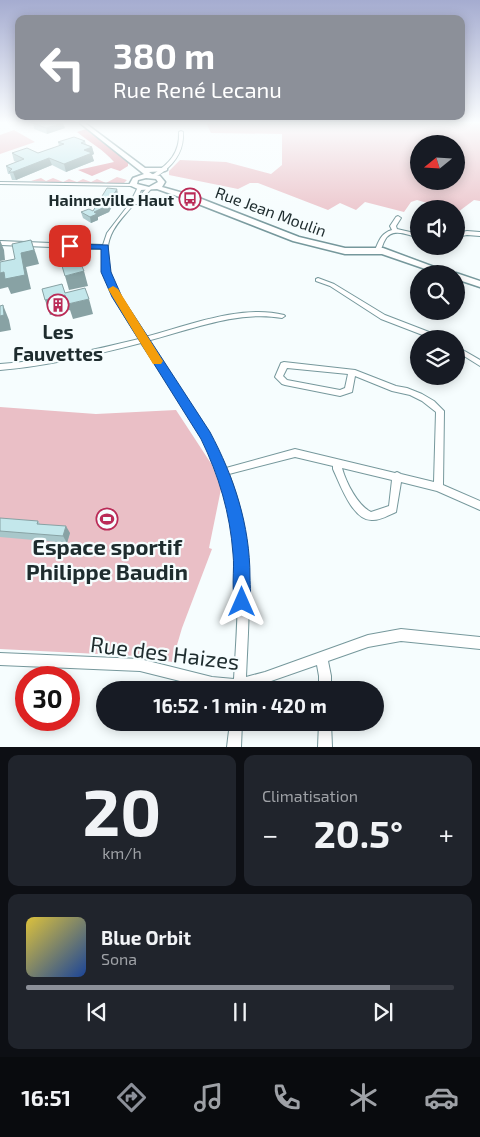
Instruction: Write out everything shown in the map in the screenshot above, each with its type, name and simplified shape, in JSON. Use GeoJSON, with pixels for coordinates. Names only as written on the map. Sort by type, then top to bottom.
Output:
{"type":"FeatureCollection","features":[{"type":"Feature","properties":{"kind":"street"},"geometry":{"type":"LineString","coordinates":[[128,158],[152,176],[160,178],[162,182],[152,188],[138,202],[130,206]]}},
{"type":"Feature","properties":{"kind":"street"},"geometry":{"type":"LineString","coordinates":[[137,187],[133,181],[138,178],[152,176],[165,169],[175,158]]}},
{"type":"Feature","properties":{"kind":"street"},"geometry":{"type":"LineString","coordinates":[[140,167],[150,171],[165,169]]}},
{"type":"Feature","properties":{"kind":"street"},"geometry":{"type":"LineString","coordinates":[[138,178],[140,167]]}},
{"type":"Feature","properties":{"kind":"street"},"geometry":{"type":"LineString","coordinates":[[0,183],[137,187]]}},
{"type":"Feature","properties":{"kind":"street"},"geometry":{"type":"LineString","coordinates":[[137,187],[130,206],[114,225],[105,247],[106,272],[110,283],[143,340],[205,436],[224,472],[239,530],[242,568],[239,681]]}},
{"type":"Feature","properties":{"kind":"street","name":"Rue Jean Moulin"},"geometry":{"type":"LineString","coordinates":[[137,187],[152,188],[191,198],[296,239],[345,251],[378,250]]}},
{"type":"Feature","properties":{"kind":"street"},"geometry":{"type":"LineString","coordinates":[[395,231],[393,226],[398,218]]}},
{"type":"Feature","properties":{"kind":"street"},"geometry":{"type":"LineString","coordinates":[[410,234],[395,231],[384,237],[378,250],[422,265]]}},
{"type":"Feature","properties":{"kind":"street"},"geometry":{"type":"LineString","coordinates":[[465,233],[480,234]]}},
{"type":"Feature","properties":{"kind":"street"},"geometry":{"type":"LineString","coordinates":[[0,243],[105,247]]}},
{"type":"Feature","properties":{"kind":"street"},"geometry":{"type":"LineString","coordinates":[[465,279],[480,284]]}},
{"type":"Feature","properties":{"kind":"street"},"geometry":{"type":"LineString","coordinates":[[318,280],[332,285],[383,317],[417,330]]}},
{"type":"Feature","properties":{"kind":"street"},"geometry":{"type":"LineString","coordinates":[[0,367],[51,362],[247,314],[274,314],[282,316]]}},
{"type":"Feature","properties":{"kind":"street"},"geometry":{"type":"LineString","coordinates":[[465,354],[480,364]]}},
{"type":"Feature","properties":{"kind":"street"},"geometry":{"type":"LineString","coordinates":[[352,372],[349,390],[340,394],[285,382],[279,377],[284,365],[352,372],[395,389],[402,389],[434,404],[440,410],[438,487]]}},
{"type":"Feature","properties":{"kind":"street"},"geometry":{"type":"LineString","coordinates":[[224,472],[295,453],[438,487],[480,506]]}},
{"type":"Feature","properties":{"kind":"street"},"geometry":{"type":"LineString","coordinates":[[338,463],[338,469],[356,506],[364,514],[370,516],[393,509],[397,476]]}},
{"type":"Feature","properties":{"kind":"street","name":"Rue des Haizes"},"geometry":{"type":"LineString","coordinates":[[257,681],[368,641],[401,636],[480,643]]}},
{"type":"Feature","properties":{"kind":"street"},"geometry":{"type":"LineString","coordinates":[[321,658],[325,681]]}},
{"type":"Feature","properties":{"kind":"street","name":"Rue des Haizes"},"geometry":{"type":"LineString","coordinates":[[0,659],[140,666],[204,681]]}},
{"type":"Feature","properties":{"kind":"street"},"geometry":{"type":"LineString","coordinates":[[234,747],[235,731]]}},
{"type":"Feature","properties":{"kind":"street"},"geometry":{"type":"LineString","coordinates":[[325,731],[325,747]]}},
{"type":"Feature","properties":{"kind":"shaded area"},"geometry":{"type":"Polygon","coordinates":[[[110,158],[124,158],[128,161],[128,166],[120,171],[111,168],[92,176],[78,170],[114,162],[110,158]]]}},
{"type":"Feature","properties":{"kind":"shaded area"},"geometry":{"type":"Polygon","coordinates":[[[282,158],[410,158],[410,190],[465,190],[465,158],[480,158],[480,201],[474,200],[465,207],[465,200],[410,200],[410,203],[404,212],[365,202],[356,210],[340,203],[328,210],[258,183],[250,183],[238,189],[169,175],[169,171],[180,160],[226,162],[271,174],[282,165],[282,158]]]}},
{"type":"Feature","properties":{"kind":"shaded area"},"geometry":{"type":"Polygon","coordinates":[[[117,177],[127,180],[123,184],[115,185],[31,181],[41,178],[46,181],[53,178],[63,182],[69,179],[77,182],[83,179],[91,182],[97,179],[106,183],[117,177]]]}},
{"type":"Feature","properties":{"kind":"shaded area","name":"Espace sportif Philippe Baudin"},"geometry":{"type":"Polygon","coordinates":[[[0,407],[96,414],[176,410],[212,465],[221,489],[209,548],[212,549],[182,628],[172,662],[138,656],[0,649],[0,407]]]}},
{"type":"Feature","properties":{"kind":"building"},"geometry":{"type":"Polygon","coordinates":[[[22,158],[80,158],[64,164],[49,158],[9,172],[12,169],[6,166],[24,159],[22,158]]]}},
{"type":"Feature","properties":{"kind":"building"},"geometry":{"type":"Polygon","coordinates":[[[107,188],[117,189],[107,206],[94,212],[97,214],[90,217],[81,212],[89,209],[93,211],[107,188]]]}},
{"type":"Feature","properties":{"kind":"building"},"geometry":{"type":"Polygon","coordinates":[[[31,240],[34,250],[21,253],[25,275],[5,279],[4,272],[0,273],[0,262],[15,259],[12,244],[31,240]]]}},
{"type":"Feature","properties":{"kind":"building"},"geometry":{"type":"Polygon","coordinates":[[[80,262],[84,271],[65,276],[62,266],[80,262]]]}},
{"type":"Feature","properties":{"kind":"building"},"geometry":{"type":"Polygon","coordinates":[[[62,284],[65,293],[85,288],[89,299],[68,304],[65,295],[45,300],[42,289],[62,284]]]}},
{"type":"Feature","properties":{"kind":"building"},"geometry":{"type":"Polygon","coordinates":[[[3,305],[4,315],[0,316],[0,306],[3,305]]]}},
{"type":"Feature","properties":{"kind":"building"},"geometry":{"type":"Polygon","coordinates":[[[0,518],[38,521],[37,524],[66,526],[63,536],[0,531],[0,518]]]}},
{"type":"Feature","properties":{"kind":"slow traffic"},"geometry":{"type":"LineString","coordinates":[[113,289],[157,361]]}},
{"type":"Feature","properties":{"kind":"place","name":"Hainneville Haut"},"geometry":{"type":"Point","coordinates":[190,199]}},
{"type":"Feature","properties":{"kind":"place","name":"Les Fauvettes"},"geometry":{"type":"Point","coordinates":[58,305]}},
{"type":"Feature","properties":{"kind":"place","name":"Espace sportif Philippe Baudin"},"geometry":{"type":"Point","coordinates":[107,519]}},
{"type":"Feature","properties":{"kind":"route"},"geometry":{"type":"LineString","coordinates":[[70,246],[105,247],[106,272],[117,297],[205,436],[224,472],[239,530],[242,602]]}}]}
